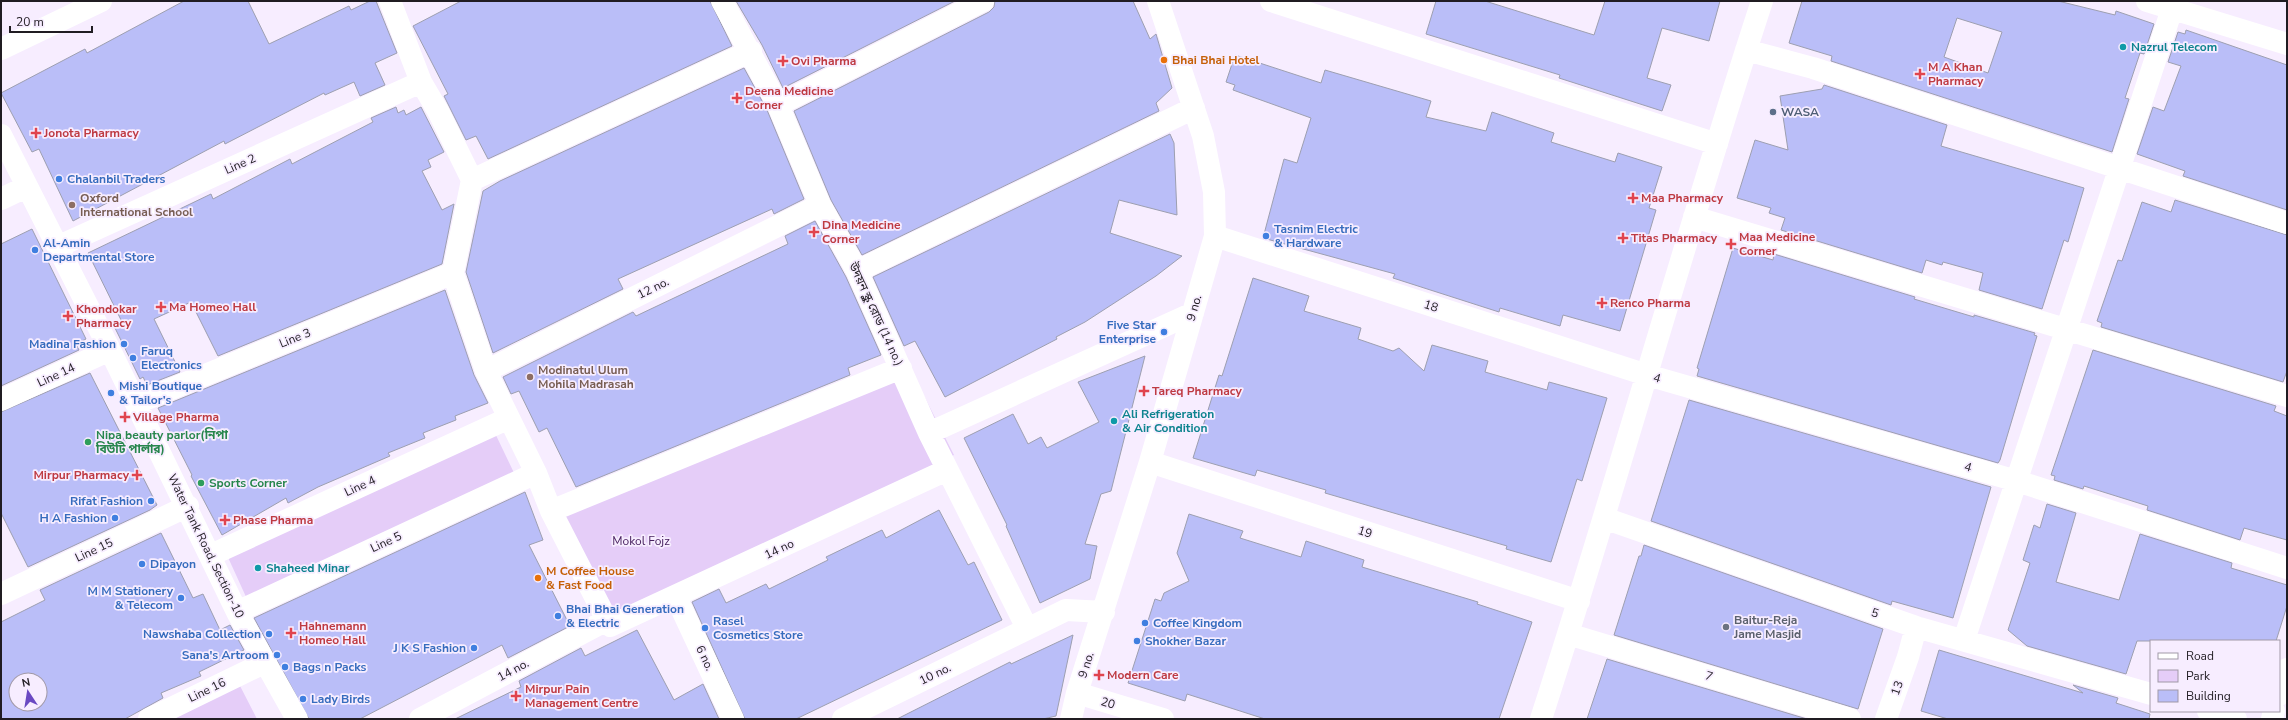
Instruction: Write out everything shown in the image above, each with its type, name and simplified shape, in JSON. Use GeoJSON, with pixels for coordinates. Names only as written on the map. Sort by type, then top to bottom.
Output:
{"type":"FeatureCollection","features":[{"type":"Feature","properties":{"kind":"street"},"geometry":{"type":"LineString","coordinates":[[1,48],[101,1]]}},
{"type":"Feature","properties":{"kind":"street","name":"উদয়ন স্কুল রোড (14 no.)"},"geometry":{"type":"LineString","coordinates":[[722,1],[751,51],[778,106],[820,205],[857,271],[929,433],[1027,628]]}},
{"type":"Feature","properties":{"kind":"street"},"geometry":{"type":"LineString","coordinates":[[778,106],[983,1]]}},
{"type":"Feature","properties":{"kind":"street","name":"9 no."},"geometry":{"type":"LineString","coordinates":[[1071,719],[1077,693],[1104,612],[1150,462],[1215,236],[1214,192],[1203,136],[1158,1]]}},
{"type":"Feature","properties":{"kind":"street"},"geometry":{"type":"LineString","coordinates":[[1271,1],[1717,144]]}},
{"type":"Feature","properties":{"kind":"street"},"geometry":{"type":"LineString","coordinates":[[1541,719],[1579,601],[1694,216],[1762,1]]}},
{"type":"Feature","properties":{"kind":"street"},"geometry":{"type":"LineString","coordinates":[[2147,1],[2172,10],[2287,44]]}},
{"type":"Feature","properties":{"kind":"street"},"geometry":{"type":"LineString","coordinates":[[397,4],[420,82],[438,111],[472,180],[453,274],[486,371],[536,473],[551,511],[609,623]]}},
{"type":"Feature","properties":{"kind":"street"},"geometry":{"type":"LineString","coordinates":[[1964,640],[2172,10]]}},
{"type":"Feature","properties":{"kind":"street"},"geometry":{"type":"LineString","coordinates":[[1746,50],[1813,68],[2287,223]]}},
{"type":"Feature","properties":{"kind":"street"},"geometry":{"type":"LineString","coordinates":[[472,180],[751,51]]}},
{"type":"Feature","properties":{"kind":"street","name":"Line 2"},"geometry":{"type":"LineString","coordinates":[[59,246],[420,82]]}},
{"type":"Feature","properties":{"kind":"street"},"geometry":{"type":"LineString","coordinates":[[857,271],[1194,108]]}},
{"type":"Feature","properties":{"kind":"street","name":"Water Tank Road, Section-10"},"geometry":{"type":"LineString","coordinates":[[1,135],[26,187],[59,246],[188,506],[237,612],[266,662],[290,717]]}},
{"type":"Feature","properties":{"kind":"street"},"geometry":{"type":"LineString","coordinates":[[1,199],[26,187]]}},
{"type":"Feature","properties":{"kind":"street","name":"12 no."},"geometry":{"type":"LineString","coordinates":[[486,371],[820,205]]}},
{"type":"Feature","properties":{"kind":"street"},"geometry":{"type":"LineString","coordinates":[[1694,216],[2287,396]]}},
{"type":"Feature","properties":{"kind":"street","name":"18"},"geometry":{"type":"LineString","coordinates":[[1215,236],[1647,375]]}},
{"type":"Feature","properties":{"kind":"street","name":"Line 3"},"geometry":{"type":"LineString","coordinates":[[137,403],[453,274]]}},
{"type":"Feature","properties":{"kind":"street"},"geometry":{"type":"LineString","coordinates":[[929,433],[1193,313]]}},
{"type":"Feature","properties":{"kind":"street","name":"Line 14"},"geometry":{"type":"LineString","coordinates":[[1,400],[110,350]]}},
{"type":"Feature","properties":{"kind":"street"},"geometry":{"type":"LineString","coordinates":[[551,511],[901,368]]}},
{"type":"Feature","properties":{"kind":"street","name":"4"},"geometry":{"type":"LineString","coordinates":[[1647,375],[2017,480],[2287,568]]}},
{"type":"Feature","properties":{"kind":"street","name":"Line 4"},"geometry":{"type":"LineString","coordinates":[[211,555],[509,418]]}},
{"type":"Feature","properties":{"kind":"street","name":"19"},"geometry":{"type":"LineString","coordinates":[[1150,462],[1579,601]]}},
{"type":"Feature","properties":{"kind":"street","name":"14 no"},"geometry":{"type":"LineString","coordinates":[[609,623],[676,597],[947,470]]}},
{"type":"Feature","properties":{"kind":"street","name":"Line 5"},"geometry":{"type":"LineString","coordinates":[[237,612],[536,473]]}},
{"type":"Feature","properties":{"kind":"street","name":"Line 15"},"geometry":{"type":"LineString","coordinates":[[1,594],[188,506]]}},
{"type":"Feature","properties":{"kind":"street","name":"5"},"geometry":{"type":"LineString","coordinates":[[1604,518],[1916,627],[2150,694]]}},
{"type":"Feature","properties":{"kind":"street","name":"6 no."},"geometry":{"type":"LineString","coordinates":[[676,597],[733,719]]}},
{"type":"Feature","properties":{"kind":"street"},"geometry":{"type":"LineString","coordinates":[[1027,628],[1066,610],[1104,612]]}},
{"type":"Feature","properties":{"kind":"street","name":"14 no."},"geometry":{"type":"LineString","coordinates":[[420,719],[609,623]]}},
{"type":"Feature","properties":{"kind":"street","name":"13"},"geometry":{"type":"LineString","coordinates":[[1892,717],[1916,627]]}},
{"type":"Feature","properties":{"kind":"street","name":"10 no."},"geometry":{"type":"LineString","coordinates":[[843,719],[1027,628]]}},
{"type":"Feature","properties":{"kind":"street","name":"7"},"geometry":{"type":"LineString","coordinates":[[1568,634],[1850,719]]}},
{"type":"Feature","properties":{"kind":"street","name":"Line 16"},"geometry":{"type":"LineString","coordinates":[[149,719],[266,662]]}},
{"type":"Feature","properties":{"kind":"street"},"geometry":{"type":"LineString","coordinates":[[2280,692],[2287,669]]}},
{"type":"Feature","properties":{"kind":"street","name":"20"},"geometry":{"type":"LineString","coordinates":[[1077,693],[1163,719]]}},
{"type":"Feature","properties":{"kind":"street"},"geometry":{"type":"LineString","coordinates":[[2212,712],[2236,719]]}},
{"type":"Feature","properties":{"kind":"green space","name":"Mokol Fojz"},"geometry":{"type":"Polygon","coordinates":[[[912,372],[954,455],[615,615],[560,514],[912,372]]]}},
{"type":"Feature","properties":{"kind":"green space"},"geometry":{"type":"Polygon","coordinates":[[[493,429],[515,475],[247,599],[226,553],[493,429]]]}},
{"type":"Feature","properties":{"kind":"green space"},"geometry":{"type":"Polygon","coordinates":[[[238,682],[257,719],[164,719],[238,682]]]}},
{"type":"Feature","properties":{"kind":"building"},"geometry":{"type":"Polygon","coordinates":[[[184,1],[248,1],[269,44],[349,6],[351,10],[370,1],[376,1],[397,53],[375,63],[385,85],[360,96],[354,82],[325,95],[324,93],[225,144],[224,141],[73,221],[39,149],[32,152],[1,93],[85,49],[87,53],[184,1]]]}},
{"type":"Feature","properties":{"kind":"building"},"geometry":{"type":"Polygon","coordinates":[[[461,1],[710,1],[732,46],[488,159],[476,136],[466,140],[444,96],[448,94],[413,26],[461,1]]]}},
{"type":"Feature","properties":{"kind":"building"},"geometry":{"type":"Polygon","coordinates":[[[736,1],[955,1],[783,88],[762,45],[736,1]]]}},
{"type":"Feature","properties":{"kind":"building"},"geometry":{"type":"Polygon","coordinates":[[[995,1],[1133,1],[1150,39],[1156,34],[1172,88],[1156,103],[1159,111],[862,255],[831,200],[794,111],[989,12],[994,7],[995,1]]]}},
{"type":"Feature","properties":{"kind":"building"},"geometry":{"type":"Polygon","coordinates":[[[1436,1],[1485,1],[1594,35],[1605,1],[1720,1],[1709,41],[1662,28],[1647,78],[1671,85],[1662,111],[1559,78],[1560,75],[1426,34],[1436,1]]]}},
{"type":"Feature","properties":{"kind":"building"},"geometry":{"type":"Polygon","coordinates":[[[1802,1],[2058,1],[2115,15],[2116,11],[2154,24],[2144,54],[2140,53],[2125,98],[2129,99],[2112,152],[1831,61],[1832,56],[1789,43],[1802,1]],[[1957,18],[1944,57],[1988,73],[2002,32],[1957,18]]]}},
{"type":"Feature","properties":{"kind":"building"},"geometry":{"type":"Polygon","coordinates":[[[2186,30],[2287,65],[2287,210],[2183,176],[2185,171],[2137,154],[2153,107],[2164,111],[2181,66],[2168,62],[2178,32],[2185,34],[2186,30]]]}},
{"type":"Feature","properties":{"kind":"building"},"geometry":{"type":"Polygon","coordinates":[[[1235,55],[1321,83],[1325,70],[1431,101],[1426,117],[1486,131],[1492,112],[1554,133],[1551,142],[1615,162],[1618,153],[1662,167],[1649,208],[1656,210],[1620,331],[1563,315],[1560,326],[1500,308],[1499,312],[1393,278],[1395,274],[1263,238],[1284,159],[1297,163],[1311,118],[1233,90],[1235,85],[1226,82],[1235,55]]]}},
{"type":"Feature","properties":{"kind":"building"},"geometry":{"type":"Polygon","coordinates":[[[744,68],[767,110],[804,199],[774,214],[772,209],[618,279],[623,289],[493,353],[466,272],[483,191],[500,181],[744,68]]]}},
{"type":"Feature","properties":{"kind":"building"},"geometry":{"type":"Polygon","coordinates":[[[1824,85],[1947,125],[1941,146],[2084,188],[2068,242],[2064,240],[2042,309],[1979,290],[1983,273],[1943,262],[1942,265],[1926,260],[1922,273],[1781,230],[1785,218],[1769,213],[1771,208],[1737,198],[1755,140],[1788,150],[1780,96],[1822,89],[1824,85]]]}},
{"type":"Feature","properties":{"kind":"building"},"geometry":{"type":"Polygon","coordinates":[[[396,107],[398,113],[404,110],[406,115],[421,107],[444,152],[428,160],[431,167],[422,171],[442,210],[454,204],[442,264],[218,356],[191,302],[154,319],[180,372],[147,385],[143,377],[140,379],[115,328],[123,324],[88,253],[211,194],[213,199],[290,159],[292,164],[373,122],[371,118],[396,107]]]}},
{"type":"Feature","properties":{"kind":"building"},"geometry":{"type":"Polygon","coordinates":[[[1170,134],[1174,143],[1177,215],[1119,200],[1110,233],[1182,256],[1156,276],[1085,322],[1056,337],[1057,339],[945,397],[915,341],[904,346],[873,277],[1170,134]]]}},
{"type":"Feature","properties":{"kind":"building"},"geometry":{"type":"Polygon","coordinates":[[[2175,200],[2287,235],[2287,371],[2283,382],[2101,327],[2102,323],[2097,321],[2118,260],[2122,261],[2142,202],[2171,212],[2175,200]]]}},
{"type":"Feature","properties":{"kind":"building"},"geometry":{"type":"Polygon","coordinates":[[[815,221],[846,277],[881,355],[848,368],[850,375],[576,487],[547,428],[539,432],[519,391],[511,394],[503,377],[633,312],[636,316],[788,244],[785,236],[815,221]]]}},
{"type":"Feature","properties":{"kind":"building"},"geometry":{"type":"Polygon","coordinates":[[[32,229],[86,339],[76,344],[79,350],[1,386],[1,244],[32,229]]]}},
{"type":"Feature","properties":{"kind":"building"},"geometry":{"type":"Polygon","coordinates":[[[1733,248],[1773,260],[1774,254],[1915,297],[1914,299],[2035,333],[2034,335],[2037,336],[1998,463],[1697,376],[1699,369],[1697,368],[1733,248]]]}},
{"type":"Feature","properties":{"kind":"building"},"geometry":{"type":"Polygon","coordinates":[[[1253,278],[1309,296],[1304,311],[1361,328],[1358,339],[1393,351],[1399,348],[1424,371],[1432,345],[1488,361],[1485,372],[1547,390],[1549,382],[1607,398],[1582,481],[1577,479],[1551,562],[1506,549],[1507,546],[1325,493],[1326,490],[1257,470],[1255,476],[1193,458],[1219,375],[1222,376],[1253,278]]]}},
{"type":"Feature","properties":{"kind":"building"},"geometry":{"type":"Polygon","coordinates":[[[445,290],[474,375],[488,403],[455,416],[456,420],[423,433],[425,438],[388,453],[390,456],[318,487],[288,503],[286,498],[222,535],[158,408],[445,290]]]}},
{"type":"Feature","properties":{"kind":"building"},"geometry":{"type":"Polygon","coordinates":[[[2093,350],[2276,406],[2274,411],[2287,416],[2287,540],[2244,528],[2240,540],[2147,510],[2148,506],[2084,486],[2083,489],[2054,480],[2055,476],[2051,475],[2093,350]]]}},
{"type":"Feature","properties":{"kind":"building"},"geometry":{"type":"Polygon","coordinates":[[[1145,356],[1111,491],[1101,494],[1085,544],[1097,546],[1090,579],[1040,603],[1006,526],[1007,525],[964,438],[1013,414],[1028,444],[1041,437],[1047,448],[1099,422],[1078,382],[1145,356]]]}},
{"type":"Feature","properties":{"kind":"building"},"geometry":{"type":"Polygon","coordinates":[[[90,373],[157,505],[150,510],[28,567],[1,513],[1,412],[90,373]]]}},
{"type":"Feature","properties":{"kind":"building"},"geometry":{"type":"Polygon","coordinates":[[[1689,400],[1991,487],[1953,618],[1892,601],[1891,605],[1651,521],[1689,400]]]}},
{"type":"Feature","properties":{"kind":"building"},"geometry":{"type":"Polygon","coordinates":[[[525,492],[543,540],[529,545],[570,626],[508,658],[502,645],[360,719],[309,719],[254,618],[525,492]]]}},
{"type":"Feature","properties":{"kind":"building"},"geometry":{"type":"Polygon","coordinates":[[[2047,504],[2076,513],[2056,582],[2119,600],[2140,534],[2232,563],[2231,568],[2287,585],[2287,606],[2276,640],[2137,641],[2126,674],[2027,646],[2008,630],[2030,563],[2023,560],[2034,525],[2040,528],[2047,504]]]}},
{"type":"Feature","properties":{"kind":"building"},"geometry":{"type":"Polygon","coordinates":[[[939,510],[968,565],[974,562],[1002,620],[796,719],[745,719],[692,602],[719,589],[726,603],[766,584],[769,589],[828,560],[826,557],[882,530],[886,538],[939,510]]]}},
{"type":"Feature","properties":{"kind":"building"},"geometry":{"type":"Polygon","coordinates":[[[1189,514],[1243,531],[1240,538],[1301,557],[1306,541],[1364,560],[1362,567],[1478,602],[1477,604],[1532,622],[1499,719],[1265,719],[1187,694],[1185,701],[1128,683],[1155,599],[1161,601],[1164,593],[1189,581],[1177,553],[1189,514]]]}},
{"type":"Feature","properties":{"kind":"building"},"geometry":{"type":"Polygon","coordinates":[[[161,533],[193,598],[203,594],[220,630],[230,625],[244,650],[199,672],[201,676],[161,693],[163,698],[125,719],[1,719],[1,622],[45,600],[40,590],[161,533]]]}},
{"type":"Feature","properties":{"kind":"building","name":"Baitur-Reja Jame Masjid"},"geometry":{"type":"Polygon","coordinates":[[[1644,545],[1883,629],[1858,709],[1614,635],[1639,556],[1641,556],[1644,545]]]}},
{"type":"Feature","properties":{"kind":"building"},"geometry":{"type":"Polygon","coordinates":[[[637,630],[674,700],[703,684],[719,719],[455,719],[521,687],[519,681],[581,648],[585,656],[637,630]]]}},
{"type":"Feature","properties":{"kind":"building"},"geometry":{"type":"Polygon","coordinates":[[[1073,635],[1056,716],[1043,719],[897,719],[1010,662],[1011,664],[1073,635]]]}},
{"type":"Feature","properties":{"kind":"building"},"geometry":{"type":"Polygon","coordinates":[[[1939,650],[2083,693],[2073,685],[2118,698],[2116,703],[2150,714],[2149,719],[1948,719],[1921,711],[1939,650]]]}},
{"type":"Feature","properties":{"kind":"building"},"geometry":{"type":"Polygon","coordinates":[[[1607,659],[1807,719],[1587,719],[1607,659]]]}},
{"type":"Feature","properties":{"kind":"place","name":"Nazrul Telecom"},"geometry":{"type":"Point","coordinates":[2123,47]}},
{"type":"Feature","properties":{"kind":"place","name":"Bhai Bhai Hotel"},"geometry":{"type":"Point","coordinates":[1164,60]}},
{"type":"Feature","properties":{"kind":"place","name":"Ovi Pharma"},"geometry":{"type":"Point","coordinates":[783,61]}},
{"type":"Feature","properties":{"kind":"place","name":"M A Khan Pharmacy"},"geometry":{"type":"Point","coordinates":[1920,74]}},
{"type":"Feature","properties":{"kind":"place","name":"Deena Medicine Corner"},"geometry":{"type":"Point","coordinates":[737,98]}},
{"type":"Feature","properties":{"kind":"place","name":"WASA"},"geometry":{"type":"Point","coordinates":[1773,112]}},
{"type":"Feature","properties":{"kind":"place","name":"Jonota Pharmacy"},"geometry":{"type":"Point","coordinates":[36,133]}},
{"type":"Feature","properties":{"kind":"place","name":"Chalanbil Traders"},"geometry":{"type":"Point","coordinates":[59,179]}},
{"type":"Feature","properties":{"kind":"place","name":"Maa Pharmacy"},"geometry":{"type":"Point","coordinates":[1633,198]}},
{"type":"Feature","properties":{"kind":"place","name":"Oxford International School"},"geometry":{"type":"Point","coordinates":[72,205]}},
{"type":"Feature","properties":{"kind":"place","name":"Dina Medicine Corner"},"geometry":{"type":"Point","coordinates":[814,232]}},
{"type":"Feature","properties":{"kind":"place","name":"Tasnim Electric & Hardware"},"geometry":{"type":"Point","coordinates":[1266,236]}},
{"type":"Feature","properties":{"kind":"place","name":"Titas Pharmacy"},"geometry":{"type":"Point","coordinates":[1623,238]}},
{"type":"Feature","properties":{"kind":"place","name":"Maa Medicine Corner"},"geometry":{"type":"Point","coordinates":[1731,244]}},
{"type":"Feature","properties":{"kind":"place","name":"Al-Amin Departmental Store"},"geometry":{"type":"Point","coordinates":[35,250]}},
{"type":"Feature","properties":{"kind":"place","name":"Renco Pharma"},"geometry":{"type":"Point","coordinates":[1602,303]}},
{"type":"Feature","properties":{"kind":"place","name":"Ma Homeo Hall"},"geometry":{"type":"Point","coordinates":[161,307]}},
{"type":"Feature","properties":{"kind":"place","name":"Khondokar Pharmacy"},"geometry":{"type":"Point","coordinates":[68,316]}},
{"type":"Feature","properties":{"kind":"place","name":"Five Star Enterprise"},"geometry":{"type":"Point","coordinates":[1164,332]}},
{"type":"Feature","properties":{"kind":"place","name":"Madina Fashion"},"geometry":{"type":"Point","coordinates":[124,344]}},
{"type":"Feature","properties":{"kind":"place","name":"Faruq Electronics"},"geometry":{"type":"Point","coordinates":[133,358]}},
{"type":"Feature","properties":{"kind":"place","name":"Modinatul Ulum Mohila Madrasah"},"geometry":{"type":"Point","coordinates":[530,377]}},
{"type":"Feature","properties":{"kind":"place","name":"Tareq Pharmacy"},"geometry":{"type":"Point","coordinates":[1144,391]}},
{"type":"Feature","properties":{"kind":"place","name":"Mishi Boutique & Tailor’s"},"geometry":{"type":"Point","coordinates":[111,393]}},
{"type":"Feature","properties":{"kind":"place","name":"Village Pharma"},"geometry":{"type":"Point","coordinates":[125,417]}},
{"type":"Feature","properties":{"kind":"place","name":"Ali Refrigeration & Air Condition"},"geometry":{"type":"Point","coordinates":[1114,421]}},
{"type":"Feature","properties":{"kind":"place","name":"Nipa beauty parlor(নিপা বিউটি পার্লার)"},"geometry":{"type":"Point","coordinates":[88,442]}},
{"type":"Feature","properties":{"kind":"place","name":"Mirpur Pharmacy"},"geometry":{"type":"Point","coordinates":[137,475]}},
{"type":"Feature","properties":{"kind":"place","name":"Sports Corner"},"geometry":{"type":"Point","coordinates":[201,483]}},
{"type":"Feature","properties":{"kind":"place","name":"Rifat Fashion"},"geometry":{"type":"Point","coordinates":[151,501]}},
{"type":"Feature","properties":{"kind":"place","name":"H A Fashion"},"geometry":{"type":"Point","coordinates":[115,518]}},
{"type":"Feature","properties":{"kind":"place","name":"Phase Pharma"},"geometry":{"type":"Point","coordinates":[225,520]}},
{"type":"Feature","properties":{"kind":"place","name":"Dipayon"},"geometry":{"type":"Point","coordinates":[142,564]}},
{"type":"Feature","properties":{"kind":"place","name":"Shaheed Minar"},"geometry":{"type":"Point","coordinates":[258,568]}},
{"type":"Feature","properties":{"kind":"place","name":"M Coffee House & Fast Food"},"geometry":{"type":"Point","coordinates":[538,578]}},
{"type":"Feature","properties":{"kind":"place","name":"M M Stationery & Telecom"},"geometry":{"type":"Point","coordinates":[181,598]}},
{"type":"Feature","properties":{"kind":"place","name":"Bhai Bhai Generation & Electric"},"geometry":{"type":"Point","coordinates":[558,616]}},
{"type":"Feature","properties":{"kind":"place","name":"Coffee Kingdom"},"geometry":{"type":"Point","coordinates":[1145,623]}},
{"type":"Feature","properties":{"kind":"place","name":"Baitur-Reja Jame Masjid"},"geometry":{"type":"Point","coordinates":[1726,627]}},
{"type":"Feature","properties":{"kind":"place","name":"Rasel Cosmetics Store"},"geometry":{"type":"Point","coordinates":[705,628]}},
{"type":"Feature","properties":{"kind":"place","name":"Hahnemann Homeo Hall"},"geometry":{"type":"Point","coordinates":[291,633]}},
{"type":"Feature","properties":{"kind":"place","name":"Nawshaba Collection"},"geometry":{"type":"Point","coordinates":[269,634]}},
{"type":"Feature","properties":{"kind":"place","name":"Shokher Bazar"},"geometry":{"type":"Point","coordinates":[1137,641]}},
{"type":"Feature","properties":{"kind":"place","name":"J K S Fashion"},"geometry":{"type":"Point","coordinates":[474,648]}},
{"type":"Feature","properties":{"kind":"place","name":"Sana's Artroom"},"geometry":{"type":"Point","coordinates":[277,655]}},
{"type":"Feature","properties":{"kind":"place","name":"Bags n Packs"},"geometry":{"type":"Point","coordinates":[285,667]}},
{"type":"Feature","properties":{"kind":"place","name":"Modern Care"},"geometry":{"type":"Point","coordinates":[1099,675]}},
{"type":"Feature","properties":{"kind":"place","name":"Mirpur Pain Management Centre"},"geometry":{"type":"Point","coordinates":[516,696]}},
{"type":"Feature","properties":{"kind":"place","name":"Lady Birds"},"geometry":{"type":"Point","coordinates":[303,699]}}]}
